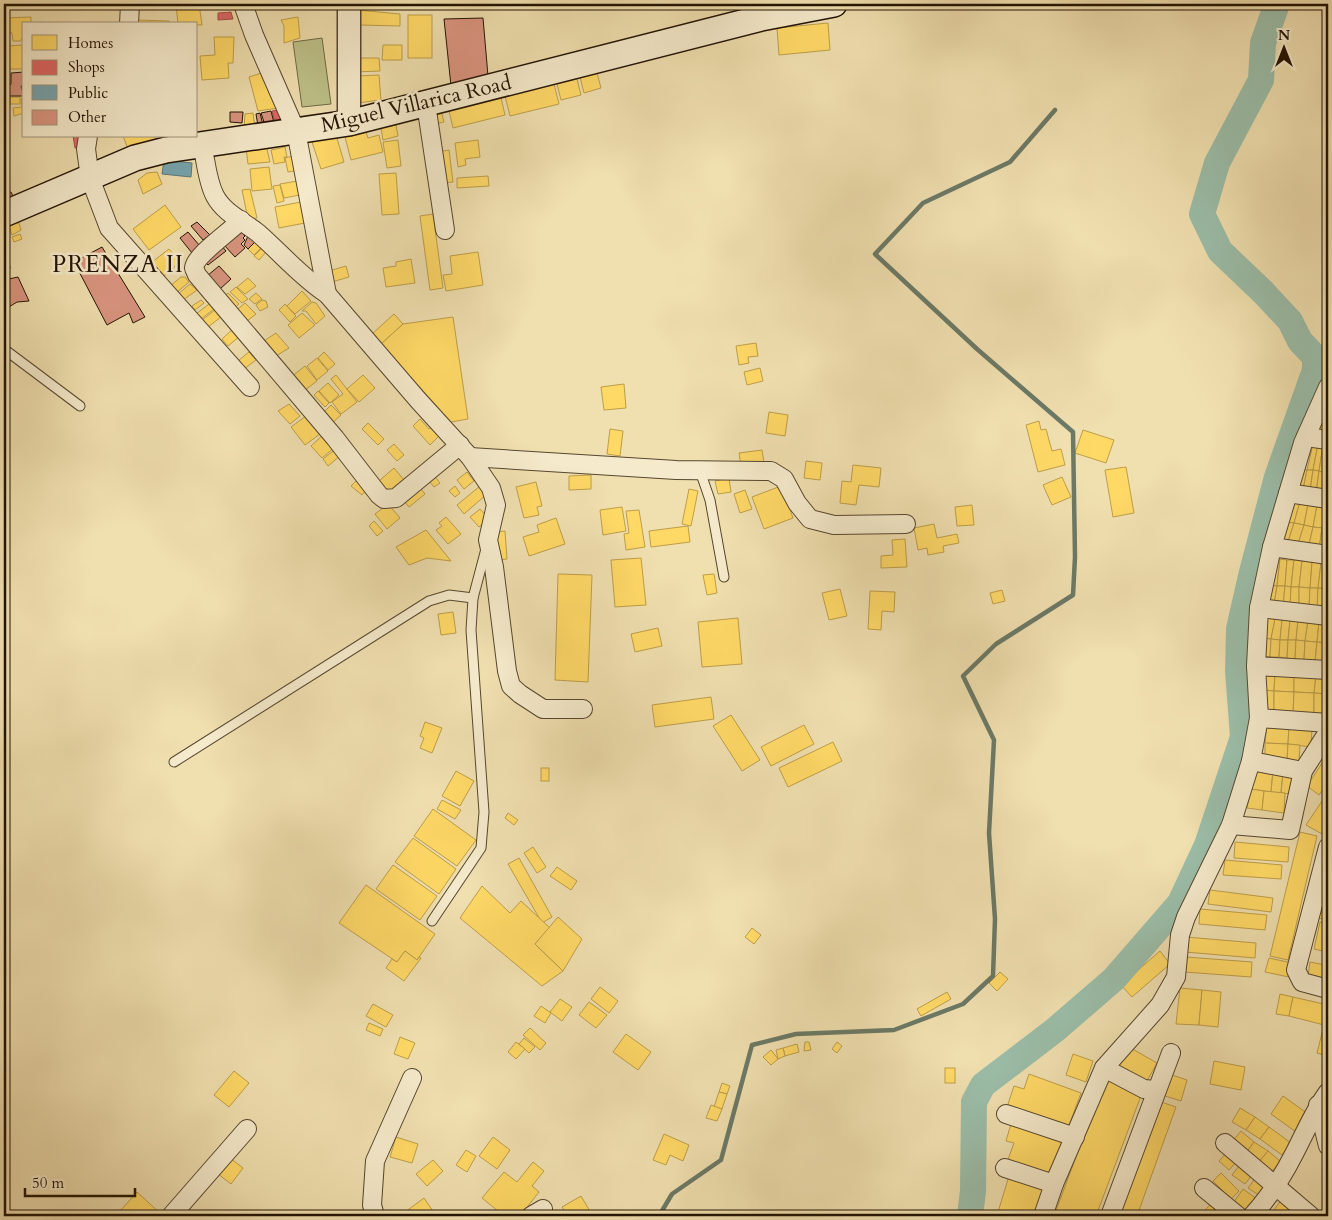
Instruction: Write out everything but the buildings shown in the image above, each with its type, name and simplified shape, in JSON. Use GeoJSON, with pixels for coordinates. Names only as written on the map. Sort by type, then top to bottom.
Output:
{"type":"FeatureCollection","features":[{"type":"Feature","properties":{"kind":"main road","name":"Miguel Villarica Road"},"geometry":{"type":"LineString","coordinates":[[4,214],[135,158],[166,150],[349,123],[760,14],[804,6],[834,4]]}},
{"type":"Feature","properties":{"kind":"street"},"geometry":{"type":"LineString","coordinates":[[129,22],[130,4]]}},
{"type":"Feature","properties":{"kind":"street"},"geometry":{"type":"LineString","coordinates":[[243,4],[254,35],[296,131],[327,294]]}},
{"type":"Feature","properties":{"kind":"street"},"geometry":{"type":"LineString","coordinates":[[349,4],[349,123]]}},
{"type":"Feature","properties":{"kind":"street"},"geometry":{"type":"LineString","coordinates":[[426,104],[445,230]]}},
{"type":"Feature","properties":{"kind":"street"},"geometry":{"type":"LineString","coordinates":[[88,138],[86,149],[90,178],[109,228],[250,387]]}},
{"type":"Feature","properties":{"kind":"street"},"geometry":{"type":"LineString","coordinates":[[202,144],[215,196],[225,210],[241,220],[311,284],[327,294],[418,400],[465,451],[494,497],[495,514],[488,540],[494,567],[507,671],[511,686],[543,709],[583,709]]}},
{"type":"Feature","properties":{"kind":"street"},"geometry":{"type":"LineString","coordinates":[[241,220],[230,232],[197,258],[194,268],[197,275],[384,499],[396,498],[465,451],[700,471],[772,471],[784,479],[797,503],[810,519],[834,524],[906,524]]}},
{"type":"Feature","properties":{"kind":"street"},"geometry":{"type":"LineString","coordinates":[[1043,1216],[1054,1184],[1104,1068],[1160,1005],[1176,977],[1180,935],[1183,926],[1231,825],[1251,761],[1259,718],[1256,666],[1259,608],[1272,548],[1306,437],[1328,387]]}},
{"type":"Feature","properties":{"kind":"street"},"geometry":{"type":"LineString","coordinates":[[1306,437],[1328,440]]}},
{"type":"Feature","properties":{"kind":"street"},"geometry":{"type":"LineString","coordinates":[[1288,493],[1328,499]]}},
{"type":"Feature","properties":{"kind":"street"},"geometry":{"type":"LineString","coordinates":[[1272,548],[1328,555]]}},
{"type":"Feature","properties":{"kind":"street"},"geometry":{"type":"LineString","coordinates":[[1259,608],[1328,616]]}},
{"type":"Feature","properties":{"kind":"street"},"geometry":{"type":"LineString","coordinates":[[1256,666],[1328,670]]}},
{"type":"Feature","properties":{"kind":"street"},"geometry":{"type":"LineString","coordinates":[[1259,718],[1328,723]]}},
{"type":"Feature","properties":{"kind":"street"},"geometry":{"type":"LineString","coordinates":[[1231,825],[1290,830],[1303,771],[1328,732]]}},
{"type":"Feature","properties":{"kind":"street"},"geometry":{"type":"LineString","coordinates":[[1251,761],[1303,771]]}},
{"type":"Feature","properties":{"kind":"street"},"geometry":{"type":"LineString","coordinates":[[1328,846],[1296,970],[1302,982],[1328,989]]}},
{"type":"Feature","properties":{"kind":"street"},"geometry":{"type":"LineString","coordinates":[[1110,1216],[1155,1090],[1171,1053]]}},
{"type":"Feature","properties":{"kind":"street"},"geometry":{"type":"LineString","coordinates":[[1104,1068],[1144,1089],[1155,1090]]}},
{"type":"Feature","properties":{"kind":"street"},"geometry":{"type":"LineString","coordinates":[[375,1216],[372,1205],[375,1161],[412,1078]]}},
{"type":"Feature","properties":{"kind":"street"},"geometry":{"type":"LineString","coordinates":[[1323,1099],[1328,1146]]}},
{"type":"Feature","properties":{"kind":"street"},"geometry":{"type":"LineString","coordinates":[[1252,1216],[1293,1157],[1323,1099]]}},
{"type":"Feature","properties":{"kind":"street"},"geometry":{"type":"LineString","coordinates":[[1006,1114],[1075,1137]]}},
{"type":"Feature","properties":{"kind":"street"},"geometry":{"type":"LineString","coordinates":[[171,1216],[247,1129]]}},
{"type":"Feature","properties":{"kind":"street"},"geometry":{"type":"LineString","coordinates":[[1225,1143],[1276,1184],[1311,1216]]}},
{"type":"Feature","properties":{"kind":"street"},"geometry":{"type":"LineString","coordinates":[[1005,1168],[1054,1184]]}},
{"type":"Feature","properties":{"kind":"street"},"geometry":{"type":"LineString","coordinates":[[1204,1188],[1238,1216]]}},
{"type":"Feature","properties":{"kind":"lane"},"geometry":{"type":"LineString","coordinates":[[4,349],[80,406]]}},
{"type":"Feature","properties":{"kind":"lane"},"geometry":{"type":"LineString","coordinates":[[700,471],[710,500],[724,577]]}},
{"type":"Feature","properties":{"kind":"lane"},"geometry":{"type":"LineString","coordinates":[[432,921],[476,857],[484,837],[484,812],[471,630],[473,598],[488,540]]}},
{"type":"Feature","properties":{"kind":"lane"},"geometry":{"type":"LineString","coordinates":[[174,762],[429,601],[449,595],[473,598]]}},
{"type":"Feature","properties":{"kind":"green space"},"geometry":{"type":"Polygon","coordinates":[[[322,38],[331,104],[302,107],[293,42],[322,38]]]}},
{"type":"Feature","properties":{"kind":"waterway"},"geometry":{"type":"LineString","coordinates":[[970,1216],[973,1191],[974,1102],[983,1085],[1055,1030],[1114,979],[1180,903],[1207,845],[1243,737],[1238,671],[1239,629],[1277,477],[1315,370],[1315,357],[1300,341],[1290,321],[1220,251],[1202,214],[1217,163],[1261,80],[1263,43],[1277,4]]}},
{"type":"Feature","properties":{"kind":"waterway"},"geometry":{"type":"LineString","coordinates":[[659,1216],[672,1194],[721,1160],[752,1045],[796,1034],[894,1030],[963,1004],[993,976],[995,919],[989,833],[994,740],[963,676],[996,644],[1073,595],[1075,557],[1073,432],[977,349],[875,254],[923,203],[1010,162],[1055,110]]}},
{"type":"Feature","properties":{"kind":"district","name":"PRENZA II"},"geometry":{"type":"Point","coordinates":[118,264]}}]}
